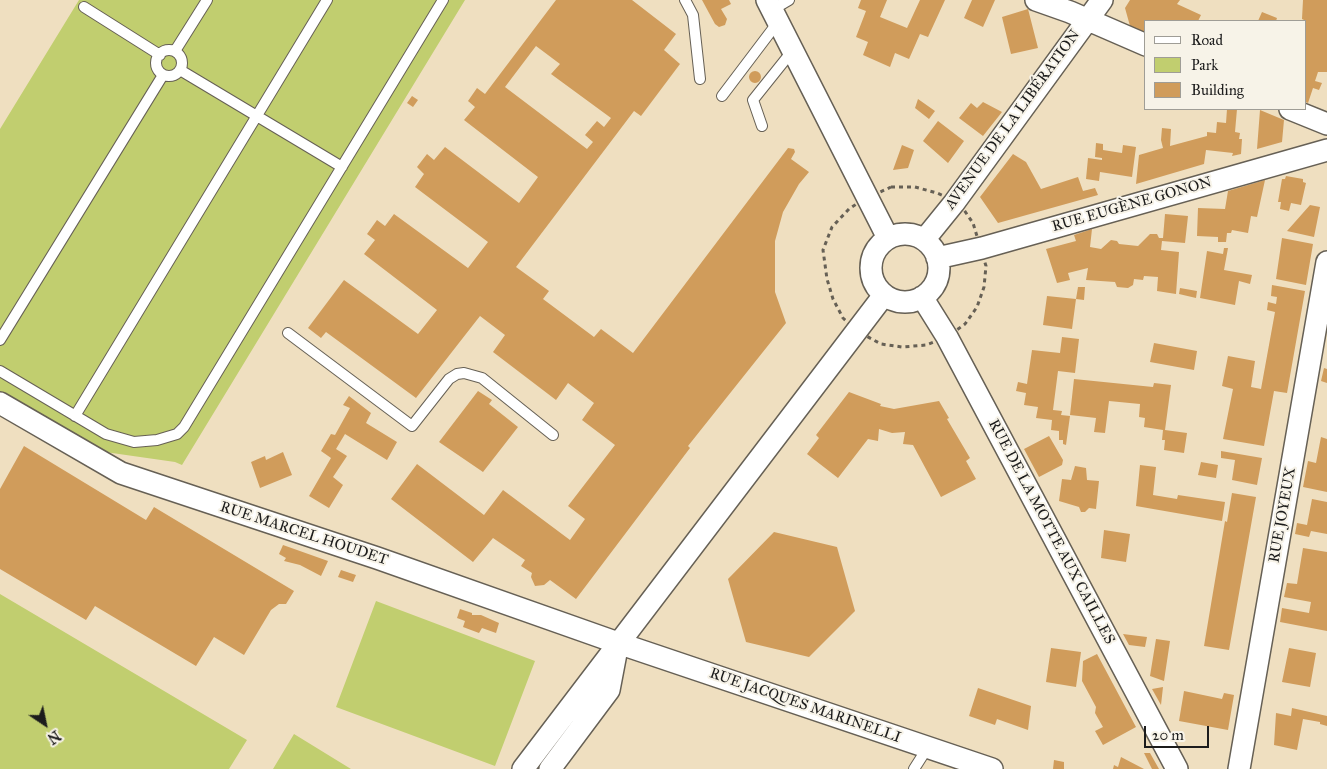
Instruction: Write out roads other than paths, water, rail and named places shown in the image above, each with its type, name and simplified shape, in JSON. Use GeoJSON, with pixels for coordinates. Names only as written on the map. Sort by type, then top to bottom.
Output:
{"type":"FeatureCollection","features":[{"type":"Feature","properties":{"kind":"street","name":"AVENUE DE LA LIBÉRATION"},"geometry":{"type":"LineString","coordinates":[[924,240],[954,203],[1102,0]]}},
{"type":"Feature","properties":{"kind":"street"},"geometry":{"type":"LineString","coordinates":[[1040,1],[1144,44]]}},
{"type":"Feature","properties":{"kind":"street"},"geometry":{"type":"LineString","coordinates":[[776,8],[793,50],[888,238]]}},
{"type":"Feature","properties":{"kind":"street"},"geometry":{"type":"LineString","coordinates":[[1292,110],[1327,124]]}},
{"type":"Feature","properties":{"kind":"street","name":"RUE EUGÈNE GONON"},"geometry":{"type":"LineString","coordinates":[[937,258],[982,248],[1327,150]]}},
{"type":"Feature","properties":{"kind":"street"},"geometry":{"type":"LineString","coordinates":[[906,234],[924,240],[932,248],[937,258],[936,280],[922,296],[903,302],[884,295],[874,282],[871,266],[873,254],[879,245],[888,238],[906,234]]}},
{"type":"Feature","properties":{"kind":"street","name":"RUE JOYEUX"},"geometry":{"type":"LineString","coordinates":[[1240,769],[1327,262]]}},
{"type":"Feature","properties":{"kind":"street"},"geometry":{"type":"LineString","coordinates":[[523,769],[884,295]]}},
{"type":"Feature","properties":{"kind":"street","name":"RUE DE LA MOTTE AUX CAILLES"},"geometry":{"type":"LineString","coordinates":[[922,296],[947,337],[1178,769]]}},
{"type":"Feature","properties":{"kind":"street","name":"RUE MARCEL HOUDET"},"geometry":{"type":"LineString","coordinates":[[0,403],[121,473],[377,558],[618,643]]}},
{"type":"Feature","properties":{"kind":"street"},"geometry":{"type":"LineString","coordinates":[[550,769],[609,690],[618,643]]}},
{"type":"Feature","properties":{"kind":"street","name":"RUE JACQUES MARINELLI"},"geometry":{"type":"LineString","coordinates":[[618,643],[992,769]]}},
{"type":"Feature","properties":{"kind":"lane"},"geometry":{"type":"LineString","coordinates":[[175,51],[207,0]]}},
{"type":"Feature","properties":{"kind":"lane"},"geometry":{"type":"LineString","coordinates":[[75,416],[327,0]]}},
{"type":"Feature","properties":{"kind":"lane"},"geometry":{"type":"LineString","coordinates":[[0,371],[106,434],[134,442],[157,440],[177,434],[184,427],[443,0]]}},
{"type":"Feature","properties":{"kind":"lane"},"geometry":{"type":"LineString","coordinates":[[685,0],[693,15],[700,79]]}},
{"type":"Feature","properties":{"kind":"lane"},"geometry":{"type":"LineString","coordinates":[[84,7],[160,55]]}},
{"type":"Feature","properties":{"kind":"lane"},"geometry":{"type":"LineString","coordinates":[[722,96],[776,8]]}},
{"type":"Feature","properties":{"kind":"lane"},"geometry":{"type":"LineString","coordinates":[[170,50],[175,51],[182,60],[180,70],[172,76],[163,75],[156,66],[160,55],[170,50]]}},
{"type":"Feature","properties":{"kind":"lane"},"geometry":{"type":"LineString","coordinates":[[762,126],[753,100],[793,50]]}},
{"type":"Feature","properties":{"kind":"lane"},"geometry":{"type":"LineString","coordinates":[[180,70],[342,167]]}},
{"type":"Feature","properties":{"kind":"lane"},"geometry":{"type":"LineString","coordinates":[[0,340],[163,75]]}},
{"type":"Feature","properties":{"kind":"lane"},"geometry":{"type":"LineString","coordinates":[[288,334],[412,426],[449,379],[457,374],[464,373],[482,378],[553,435]]}},
{"type":"Feature","properties":{"kind":"lane"},"geometry":{"type":"LineString","coordinates":[[914,769],[928,747]]}}]}
